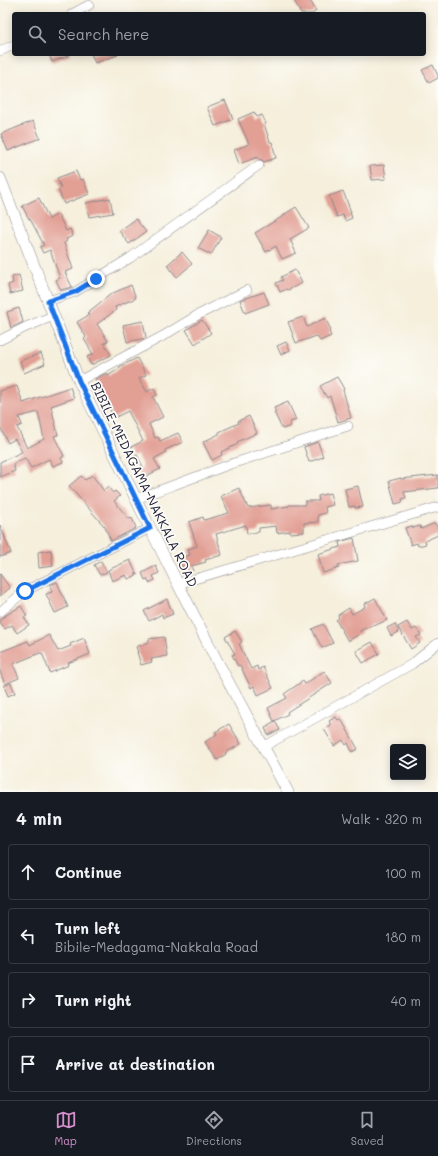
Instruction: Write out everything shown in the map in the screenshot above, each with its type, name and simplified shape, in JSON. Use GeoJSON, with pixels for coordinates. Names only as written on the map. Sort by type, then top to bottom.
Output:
{"type":"FeatureCollection","features":[{"type":"Feature","properties":{"kind":"main road","name":"BIBILE-MEDAGAMA-NAKKALA ROAD"},"geometry":{"type":"LineString","coordinates":[[0,178],[79,381],[178,584],[288,792]]}},
{"type":"Feature","properties":{"kind":"lane"},"geometry":{"type":"LineString","coordinates":[[76,12],[89,5]]}},
{"type":"Feature","properties":{"kind":"lane"},"geometry":{"type":"LineString","coordinates":[[0,51],[12,46]]}},
{"type":"Feature","properties":{"kind":"lane"},"geometry":{"type":"LineString","coordinates":[[48,301],[75,292],[130,258],[259,165]]}},
{"type":"Feature","properties":{"kind":"lane"},"geometry":{"type":"LineString","coordinates":[[79,381],[163,336],[196,316],[247,290]]}},
{"type":"Feature","properties":{"kind":"lane"},"geometry":{"type":"LineString","coordinates":[[0,340],[53,316]]}},
{"type":"Feature","properties":{"kind":"lane"},"geometry":{"type":"LineString","coordinates":[[136,499],[228,465],[348,426]]}},
{"type":"Feature","properties":{"kind":"lane"},"geometry":{"type":"LineString","coordinates":[[178,584],[438,507]]}},
{"type":"Feature","properties":{"kind":"lane"},"geometry":{"type":"LineString","coordinates":[[0,612],[25,591],[150,528]]}},
{"type":"Feature","properties":{"kind":"lane"},"geometry":{"type":"LineString","coordinates":[[263,747],[412,664],[438,643]]}},
{"type":"Feature","properties":{"kind":"building"},"geometry":{"type":"Polygon","coordinates":[[[294,0],[310,0],[316,11],[315,12],[300,12],[294,0]]]}},
{"type":"Feature","properties":{"kind":"building"},"geometry":{"type":"Polygon","coordinates":[[[50,56],[67,56],[52,62],[50,56]]]}},
{"type":"Feature","properties":{"kind":"building"},"geometry":{"type":"Polygon","coordinates":[[[92,56],[115,56],[95,63],[92,56]]]}},
{"type":"Feature","properties":{"kind":"building"},"geometry":{"type":"Polygon","coordinates":[[[433,65],[438,78],[429,83],[422,70],[433,65]]]}},
{"type":"Feature","properties":{"kind":"building"},"geometry":{"type":"Polygon","coordinates":[[[225,100],[233,119],[215,126],[207,107],[225,100]]]}},
{"type":"Feature","properties":{"kind":"building"},"geometry":{"type":"Polygon","coordinates":[[[254,112],[257,117],[262,115],[276,158],[264,162],[258,157],[239,164],[234,150],[249,144],[238,119],[254,112]]]}},
{"type":"Feature","properties":{"kind":"building"},"geometry":{"type":"Polygon","coordinates":[[[33,121],[40,138],[8,151],[1,134],[33,121]]]}},
{"type":"Feature","properties":{"kind":"building"},"geometry":{"type":"Polygon","coordinates":[[[384,165],[386,179],[372,180],[370,166],[384,165]]]}},
{"type":"Feature","properties":{"kind":"building"},"geometry":{"type":"Polygon","coordinates":[[[76,171],[80,180],[83,179],[89,194],[64,204],[58,189],[61,188],[57,178],[76,171]]]}},
{"type":"Feature","properties":{"kind":"building"},"geometry":{"type":"Polygon","coordinates":[[[343,191],[352,218],[345,221],[343,215],[337,217],[329,196],[343,191]]]}},
{"type":"Feature","properties":{"kind":"building"},"geometry":{"type":"Polygon","coordinates":[[[39,198],[49,219],[58,214],[66,231],[70,229],[73,236],[66,239],[67,241],[64,243],[73,269],[65,272],[72,287],[61,290],[56,280],[60,278],[50,250],[43,253],[40,247],[44,245],[22,206],[39,198]]]}},
{"type":"Feature","properties":{"kind":"building"},"geometry":{"type":"Polygon","coordinates":[[[110,198],[113,213],[89,217],[86,203],[110,198]]]}},
{"type":"Feature","properties":{"kind":"building"},"geometry":{"type":"Polygon","coordinates":[[[296,207],[309,228],[290,239],[296,253],[282,259],[276,246],[266,252],[255,233],[296,207]]]}},
{"type":"Feature","properties":{"kind":"building"},"geometry":{"type":"Polygon","coordinates":[[[136,219],[146,232],[129,244],[119,231],[136,219]]]}},
{"type":"Feature","properties":{"kind":"building"},"geometry":{"type":"Polygon","coordinates":[[[209,230],[221,237],[211,255],[198,248],[209,230]]]}},
{"type":"Feature","properties":{"kind":"building"},"geometry":{"type":"Polygon","coordinates":[[[182,252],[192,264],[177,277],[167,265],[182,252]]]}},
{"type":"Feature","properties":{"kind":"building"},"geometry":{"type":"Polygon","coordinates":[[[295,270],[302,283],[280,292],[276,283],[283,280],[281,277],[295,270]]]}},
{"type":"Feature","properties":{"kind":"building"},"geometry":{"type":"Polygon","coordinates":[[[19,275],[23,291],[10,294],[8,285],[13,283],[12,277],[19,275]]]}},
{"type":"Feature","properties":{"kind":"building"},"geometry":{"type":"Polygon","coordinates":[[[131,285],[136,298],[115,307],[116,310],[97,324],[108,341],[104,343],[111,355],[91,365],[87,357],[93,354],[84,339],[86,337],[77,322],[89,315],[87,313],[111,294],[131,285]]]}},
{"type":"Feature","properties":{"kind":"building"},"geometry":{"type":"Polygon","coordinates":[[[264,292],[269,304],[245,313],[240,300],[264,292]]]}},
{"type":"Feature","properties":{"kind":"building"},"geometry":{"type":"Polygon","coordinates":[[[19,308],[23,322],[11,328],[7,312],[19,308]]]}},
{"type":"Feature","properties":{"kind":"building"},"geometry":{"type":"Polygon","coordinates":[[[303,317],[307,327],[325,318],[331,330],[329,331],[331,336],[320,341],[317,336],[296,343],[288,322],[303,317]]]}},
{"type":"Feature","properties":{"kind":"building"},"geometry":{"type":"Polygon","coordinates":[[[202,320],[211,333],[195,344],[186,330],[202,320]]]}},
{"type":"Feature","properties":{"kind":"building"},"geometry":{"type":"Polygon","coordinates":[[[143,321],[146,338],[127,342],[123,325],[143,321]]]}},
{"type":"Feature","properties":{"kind":"building"},"geometry":{"type":"Polygon","coordinates":[[[286,342],[290,350],[281,355],[277,346],[286,342]]]}},
{"type":"Feature","properties":{"kind":"building"},"geometry":{"type":"Polygon","coordinates":[[[41,353],[45,364],[24,373],[20,361],[41,353]]]}},
{"type":"Feature","properties":{"kind":"building"},"geometry":{"type":"Polygon","coordinates":[[[137,358],[146,375],[139,378],[147,392],[154,388],[157,395],[153,397],[163,417],[149,424],[155,438],[158,437],[160,441],[178,433],[183,442],[165,450],[166,452],[154,459],[160,469],[141,479],[136,471],[143,467],[137,455],[132,457],[127,449],[143,441],[128,411],[114,418],[105,399],[103,400],[98,392],[101,391],[95,379],[107,373],[108,376],[120,368],[119,367],[137,358]]]}},
{"type":"Feature","properties":{"kind":"building"},"geometry":{"type":"Polygon","coordinates":[[[337,377],[344,389],[343,390],[351,418],[338,422],[330,396],[327,398],[320,386],[337,377]]]}},
{"type":"Feature","properties":{"kind":"building"},"geometry":{"type":"Polygon","coordinates":[[[17,386],[23,403],[70,387],[74,398],[51,406],[58,435],[54,436],[64,456],[61,458],[63,462],[53,466],[49,459],[31,468],[25,458],[13,464],[15,471],[0,477],[0,462],[22,452],[15,439],[8,443],[0,427],[0,391],[17,386]],[[38,412],[19,417],[22,425],[17,427],[27,448],[44,439],[38,412]]]}},
{"type":"Feature","properties":{"kind":"building"},"geometry":{"type":"Polygon","coordinates":[[[288,402],[296,420],[290,422],[291,426],[282,429],[274,412],[276,412],[274,408],[288,402]]]}},
{"type":"Feature","properties":{"kind":"building"},"geometry":{"type":"Polygon","coordinates":[[[249,416],[257,433],[237,442],[238,444],[221,452],[222,455],[212,460],[203,442],[249,416]]]}},
{"type":"Feature","properties":{"kind":"building"},"geometry":{"type":"Polygon","coordinates":[[[318,442],[323,457],[309,462],[304,447],[318,442]]]}},
{"type":"Feature","properties":{"kind":"building"},"geometry":{"type":"Polygon","coordinates":[[[92,475],[104,491],[108,487],[113,493],[115,491],[120,496],[114,501],[129,519],[132,518],[136,528],[111,541],[105,527],[69,486],[81,476],[85,480],[92,475]]]}},
{"type":"Feature","properties":{"kind":"building"},"geometry":{"type":"Polygon","coordinates":[[[438,475],[438,488],[404,492],[406,498],[402,499],[403,502],[395,504],[389,481],[401,478],[438,475]]]}},
{"type":"Feature","properties":{"kind":"building"},"geometry":{"type":"Polygon","coordinates":[[[358,486],[363,507],[349,507],[345,489],[358,486]]]}},
{"type":"Feature","properties":{"kind":"building"},"geometry":{"type":"Polygon","coordinates":[[[239,488],[248,508],[271,505],[271,509],[289,505],[305,505],[305,501],[319,501],[318,496],[330,493],[333,505],[325,507],[326,513],[318,515],[318,522],[304,523],[304,532],[290,533],[290,531],[277,533],[276,526],[259,528],[259,532],[247,534],[246,525],[216,534],[222,555],[205,560],[206,562],[191,566],[193,571],[184,574],[179,558],[190,555],[188,549],[197,546],[189,522],[203,517],[204,520],[229,513],[221,496],[239,488]]]}},
{"type":"Feature","properties":{"kind":"building"},"geometry":{"type":"Polygon","coordinates":[[[435,523],[438,529],[438,535],[425,541],[426,544],[418,546],[417,543],[411,545],[405,528],[420,526],[421,529],[435,523]]]}},
{"type":"Feature","properties":{"kind":"building"},"geometry":{"type":"Polygon","coordinates":[[[0,525],[11,553],[0,557],[0,525]]]}},
{"type":"Feature","properties":{"kind":"building"},"geometry":{"type":"Polygon","coordinates":[[[354,538],[358,561],[338,565],[339,568],[323,573],[318,554],[340,547],[339,542],[354,538]]]}},
{"type":"Feature","properties":{"kind":"building"},"geometry":{"type":"Polygon","coordinates":[[[51,550],[53,566],[39,568],[38,552],[51,550]]]}},
{"type":"Feature","properties":{"kind":"building"},"geometry":{"type":"Polygon","coordinates":[[[130,560],[137,575],[128,579],[126,575],[112,581],[108,570],[130,560]]]}},
{"type":"Feature","properties":{"kind":"building"},"geometry":{"type":"Polygon","coordinates":[[[101,561],[107,572],[100,575],[94,565],[101,561]]]}},
{"type":"Feature","properties":{"kind":"building"},"geometry":{"type":"Polygon","coordinates":[[[156,566],[159,573],[153,576],[155,580],[149,583],[147,579],[145,580],[142,573],[156,566]]]}},
{"type":"Feature","properties":{"kind":"building"},"geometry":{"type":"Polygon","coordinates":[[[0,574],[10,588],[0,596],[0,574]]]}},
{"type":"Feature","properties":{"kind":"building"},"geometry":{"type":"Polygon","coordinates":[[[57,582],[68,607],[55,613],[46,594],[52,592],[50,585],[57,582]]]}},
{"type":"Feature","properties":{"kind":"building"},"geometry":{"type":"Polygon","coordinates":[[[375,598],[387,620],[360,631],[361,633],[348,641],[336,620],[339,618],[338,615],[349,608],[352,614],[365,607],[364,604],[375,598]]]}},
{"type":"Feature","properties":{"kind":"building"},"geometry":{"type":"Polygon","coordinates":[[[167,599],[173,614],[163,618],[162,614],[149,621],[144,611],[167,599]]]}},
{"type":"Feature","properties":{"kind":"building"},"geometry":{"type":"Polygon","coordinates":[[[21,606],[27,616],[24,617],[29,625],[17,633],[12,625],[5,629],[0,622],[0,619],[21,606]]]}},
{"type":"Feature","properties":{"kind":"building"},"geometry":{"type":"Polygon","coordinates":[[[407,622],[412,630],[416,628],[421,635],[416,637],[420,643],[411,649],[398,627],[407,622]]]}},
{"type":"Feature","properties":{"kind":"building"},"geometry":{"type":"Polygon","coordinates":[[[323,624],[333,643],[322,648],[312,629],[323,624]]]}},
{"type":"Feature","properties":{"kind":"building"},"geometry":{"type":"Polygon","coordinates":[[[395,624],[399,632],[391,636],[387,628],[395,624]]]}},
{"type":"Feature","properties":{"kind":"building"},"geometry":{"type":"Polygon","coordinates":[[[235,631],[242,642],[239,644],[251,669],[257,666],[258,670],[263,667],[273,688],[258,695],[254,686],[251,688],[240,665],[238,666],[232,655],[235,654],[225,637],[235,631]]]}},
{"type":"Feature","properties":{"kind":"building"},"geometry":{"type":"Polygon","coordinates":[[[49,635],[58,651],[71,646],[70,644],[84,638],[90,654],[68,663],[69,665],[50,673],[42,653],[40,653],[13,664],[19,678],[5,684],[0,672],[0,652],[28,641],[30,645],[49,635]]]}},
{"type":"Feature","properties":{"kind":"building"},"geometry":{"type":"Polygon","coordinates":[[[164,637],[167,656],[151,659],[152,662],[141,665],[136,647],[149,642],[149,639],[164,637]]]}},
{"type":"Feature","properties":{"kind":"building"},"geometry":{"type":"Polygon","coordinates":[[[372,642],[379,654],[363,663],[356,651],[372,642]]]}},
{"type":"Feature","properties":{"kind":"building"},"geometry":{"type":"Polygon","coordinates":[[[324,671],[332,683],[287,712],[288,714],[274,721],[268,708],[287,698],[284,694],[303,681],[305,684],[324,671]]]}},
{"type":"Feature","properties":{"kind":"building"},"geometry":{"type":"Polygon","coordinates":[[[11,683],[15,693],[8,696],[4,686],[11,683]]]}},
{"type":"Feature","properties":{"kind":"building"},"geometry":{"type":"Polygon","coordinates":[[[336,717],[338,720],[341,719],[358,749],[352,752],[348,743],[346,745],[343,740],[334,746],[324,729],[331,725],[329,721],[336,717]]]}},
{"type":"Feature","properties":{"kind":"building"},"geometry":{"type":"Polygon","coordinates":[[[275,721],[280,730],[268,735],[265,728],[275,721]]]}},
{"type":"Feature","properties":{"kind":"building"},"geometry":{"type":"Polygon","coordinates":[[[229,724],[241,744],[225,753],[226,754],[217,760],[205,742],[217,734],[215,732],[229,724]]]}},
{"type":"Feature","properties":{"kind":"route"},"geometry":{"type":"LineString","coordinates":[[25,591],[150,528],[79,381],[48,301],[75,292],[96,279]]}}]}
